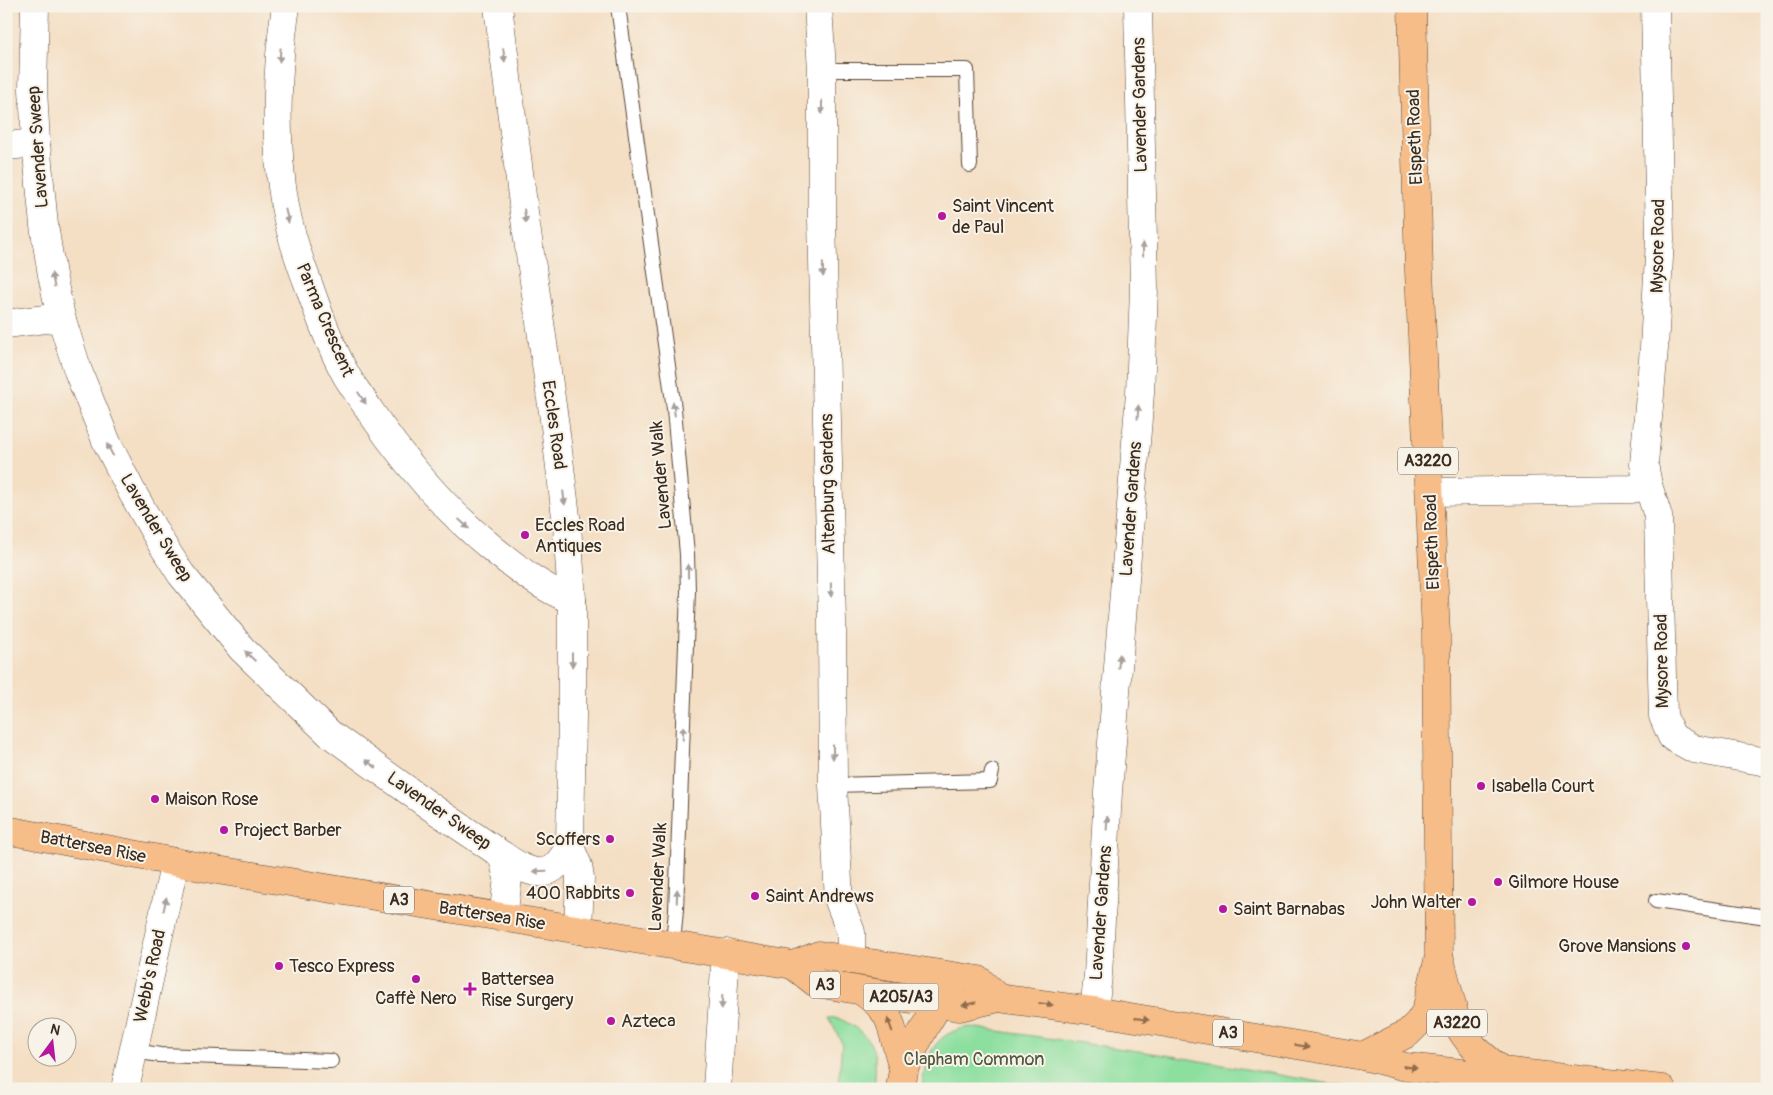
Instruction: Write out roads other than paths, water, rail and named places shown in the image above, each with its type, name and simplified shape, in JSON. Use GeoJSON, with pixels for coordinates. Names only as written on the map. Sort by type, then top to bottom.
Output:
{"type":"FeatureCollection","features":[{"type":"Feature","properties":{"kind":"highway","name":"Elspeth Road"},"geometry":{"type":"LineString","coordinates":[[1412,6],[1419,271],[1436,633],[1440,958],[1456,1021],[1460,1029],[1468,1042],[1502,1071]]}},
{"type":"Feature","properties":{"kind":"highway","name":"Battersea Rise"},"geometry":{"type":"LineString","coordinates":[[7,834],[793,965]]}},
{"type":"Feature","properties":{"kind":"highway","name":"A3"},"geometry":{"type":"LineString","coordinates":[[793,965],[819,955],[980,980],[998,998],[1094,1011],[1363,1056],[1406,1067],[1470,1074],[1502,1071],[1662,1089]]}},
{"type":"Feature","properties":{"kind":"highway","name":"Elspeth Road"},"geometry":{"type":"LineString","coordinates":[[1363,1056],[1408,1034],[1418,1023],[1426,1010],[1440,958]]}},
{"type":"Feature","properties":{"kind":"highway","name":"A3"},"geometry":{"type":"LineString","coordinates":[[793,965],[816,983],[862,990],[877,1003],[887,1015],[891,1025],[902,1079]]}},
{"type":"Feature","properties":{"kind":"highway","name":"A3"},"geometry":{"type":"LineString","coordinates":[[902,1079],[923,1029],[939,1003],[958,984],[970,979]]}},
{"type":"Feature","properties":{"kind":"highway","name":"A205/A3"},"geometry":{"type":"LineString","coordinates":[[862,990],[959,1007],[998,998]]}},
{"type":"Feature","properties":{"kind":"street","name":"Lavender Sweep"},"geometry":{"type":"LineString","coordinates":[[35,6],[33,89],[36,143],[44,225],[52,275],[61,317],[78,371],[107,443],[160,542],[181,574],[242,648],[330,734],[431,807],[502,855],[508,878],[503,918]]}},
{"type":"Feature","properties":{"kind":"street","name":"Parma Crescent"},"geometry":{"type":"LineString","coordinates":[[286,6],[279,65],[278,131],[285,206],[296,251],[333,349],[346,375],[426,487],[468,528],[514,566],[545,588],[572,600]]}},
{"type":"Feature","properties":{"kind":"street","name":"Eccles Road"},"geometry":{"type":"LineString","coordinates":[[498,6],[567,525],[572,600],[570,847],[578,866],[580,878],[578,930]]}},
{"type":"Feature","properties":{"kind":"street","name":"Altenburg Gardens"},"geometry":{"type":"LineString","coordinates":[[818,6],[822,70],[822,220],[832,621],[833,785],[839,902],[851,932],[851,960]]}},
{"type":"Feature","properties":{"kind":"street","name":"Lavender Gardens"},"geometry":{"type":"LineString","coordinates":[[1094,1011],[1098,975],[1108,792],[1140,374],[1144,289],[1138,6]]}},
{"type":"Feature","properties":{"kind":"street","name":"Mysore Road"},"geometry":{"type":"LineString","coordinates":[[1655,6],[1660,239],[1654,348],[1644,464],[1648,485],[1658,516],[1663,716],[1672,737],[1694,749],[1767,762]]}},
{"type":"Feature","properties":{"kind":"street"},"geometry":{"type":"LineString","coordinates":[[6,146],[36,143]]}},
{"type":"Feature","properties":{"kind":"street"},"geometry":{"type":"LineString","coordinates":[[6,324],[61,317]]}},
{"type":"Feature","properties":{"kind":"street"},"geometry":{"type":"LineString","coordinates":[[1430,492],[1632,488],[1648,485]]}},
{"type":"Feature","properties":{"kind":"street"},"geometry":{"type":"LineString","coordinates":[[502,855],[521,868],[534,872],[546,872],[556,865],[570,847]]}},
{"type":"Feature","properties":{"kind":"street","name":"Webb's Road"},"geometry":{"type":"LineString","coordinates":[[125,1089],[175,862]]}},
{"type":"Feature","properties":{"kind":"street"},"geometry":{"type":"LineString","coordinates":[[716,1089],[726,954]]}},
{"type":"Feature","properties":{"kind":"lane","name":"Lavender Walk"},"geometry":{"type":"LineString","coordinates":[[618,6],[674,409],[688,554],[677,890],[673,944]]}},
{"type":"Feature","properties":{"kind":"lane"},"geometry":{"type":"LineString","coordinates":[[822,70],[967,70],[970,164]]}},
{"type":"Feature","properties":{"kind":"lane"},"geometry":{"type":"LineString","coordinates":[[833,785],[990,781],[992,771]]}},
{"type":"Feature","properties":{"kind":"lane"},"geometry":{"type":"LineString","coordinates":[[1656,900],[1767,917]]}},
{"type":"Feature","properties":{"kind":"lane"},"geometry":{"type":"LineString","coordinates":[[134,1051],[160,1055],[331,1061]]}},
{"type":"Feature","properties":{"kind":"place","name":"Saint Vincent de Paul"},"geometry":{"type":"Point","coordinates":[942,216]}},
{"type":"Feature","properties":{"kind":"place","name":"Eccles Road Antiques"},"geometry":{"type":"Point","coordinates":[525,535]}},
{"type":"Feature","properties":{"kind":"place","name":"Isabella Court"},"geometry":{"type":"Point","coordinates":[1481,786]}},
{"type":"Feature","properties":{"kind":"place","name":"Maison Rose"},"geometry":{"type":"Point","coordinates":[155,799]}},
{"type":"Feature","properties":{"kind":"place","name":"Project Barber"},"geometry":{"type":"Point","coordinates":[224,830]}},
{"type":"Feature","properties":{"kind":"place","name":"Scoffers"},"geometry":{"type":"Point","coordinates":[610,839]}},
{"type":"Feature","properties":{"kind":"place","name":"Gilmore House"},"geometry":{"type":"Point","coordinates":[1498,882]}},
{"type":"Feature","properties":{"kind":"place","name":"400 Rabbits"},"geometry":{"type":"Point","coordinates":[630,893]}},
{"type":"Feature","properties":{"kind":"place","name":"Saint Andrews"},"geometry":{"type":"Point","coordinates":[755,896]}},
{"type":"Feature","properties":{"kind":"place","name":"John Walter"},"geometry":{"type":"Point","coordinates":[1472,902]}},
{"type":"Feature","properties":{"kind":"place","name":"Saint Barnabas"},"geometry":{"type":"Point","coordinates":[1223,909]}},
{"type":"Feature","properties":{"kind":"place","name":"Grove Mansions"},"geometry":{"type":"Point","coordinates":[1686,946]}},
{"type":"Feature","properties":{"kind":"place","name":"Tesco Express"},"geometry":{"type":"Point","coordinates":[279,966]}},
{"type":"Feature","properties":{"kind":"place","name":"Caffè Nero"},"geometry":{"type":"Point","coordinates":[416,979]}},
{"type":"Feature","properties":{"kind":"place","name":"Battersea Rise Surgery"},"geometry":{"type":"Point","coordinates":[470,989]}},
{"type":"Feature","properties":{"kind":"place","name":"Azteca"},"geometry":{"type":"Point","coordinates":[611,1021]}},
{"type":"Feature","properties":{"kind":"park label","name":"Clapham Common"},"geometry":{"type":"Point","coordinates":[974,1059]}}]}
